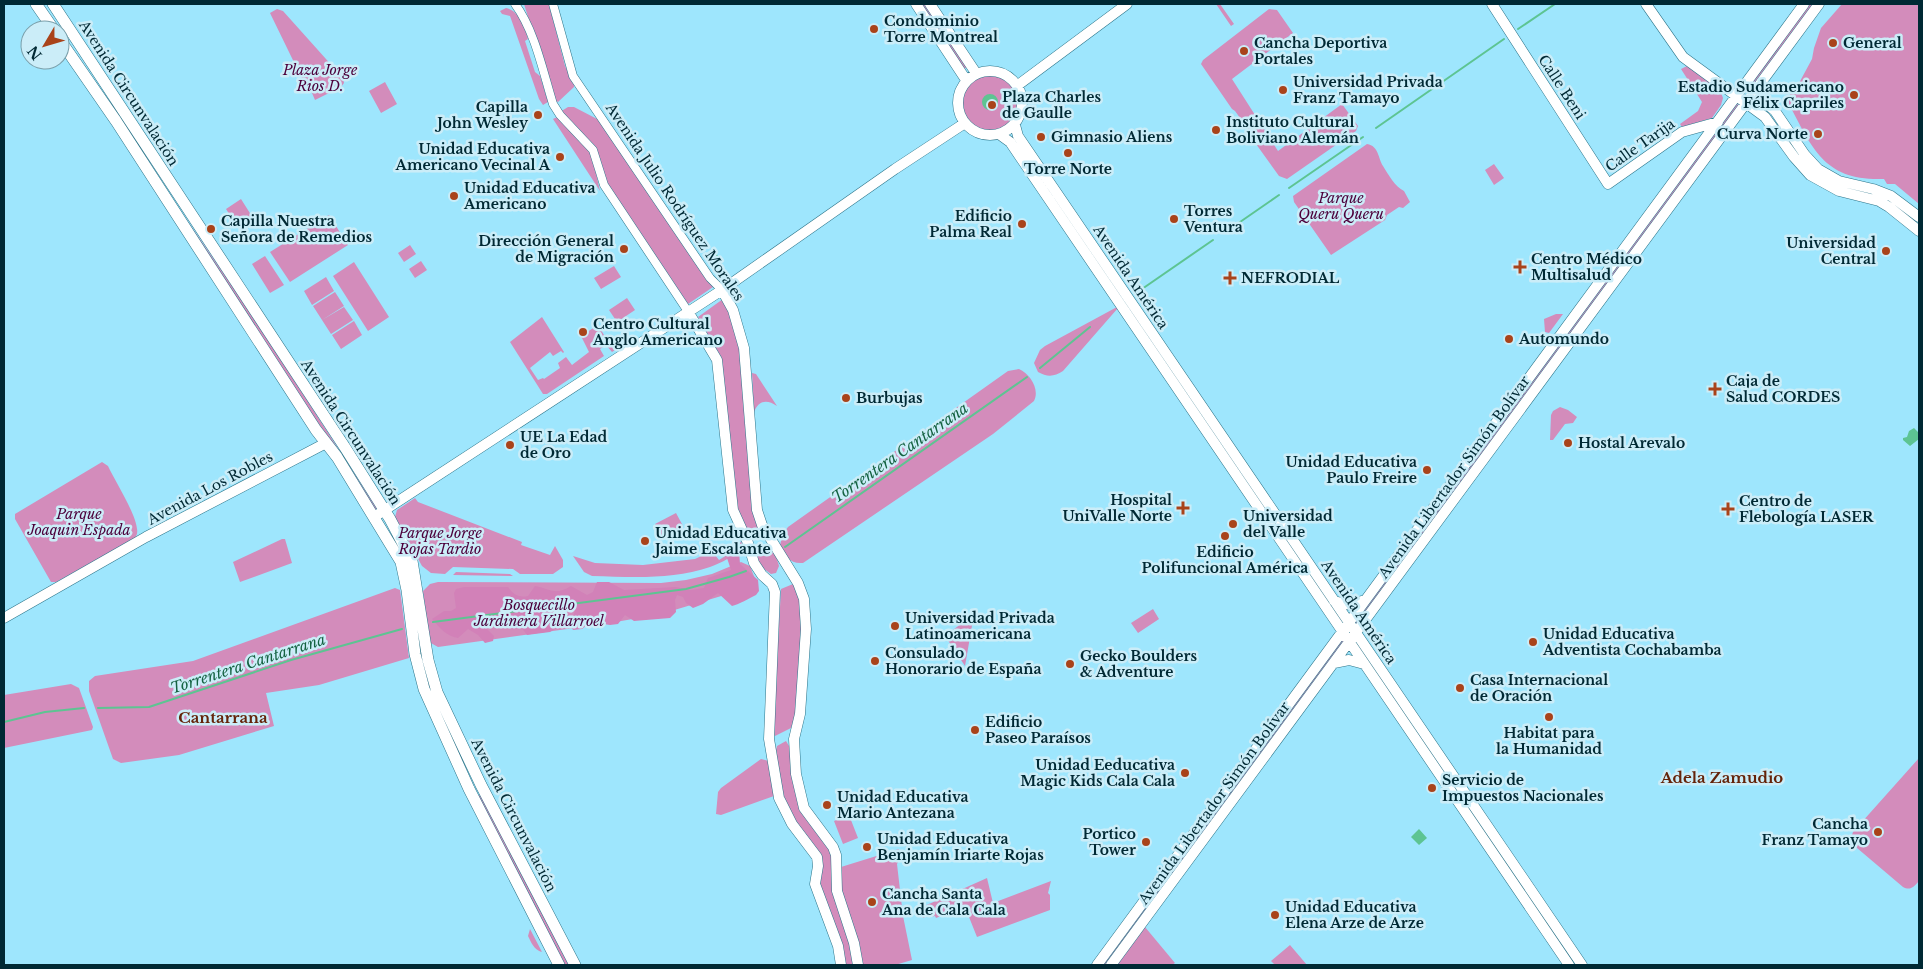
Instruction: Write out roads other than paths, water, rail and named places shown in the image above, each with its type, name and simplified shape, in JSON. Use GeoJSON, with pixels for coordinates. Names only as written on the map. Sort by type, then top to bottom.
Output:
{"type":"FeatureCollection","features":[{"type":"Feature","properties":{"kind":"highway"},"geometry":{"type":"LineString","coordinates":[[36,4],[47,20]]}},
{"type":"Feature","properties":{"kind":"highway","name":"Avenida Circunvalación"},"geometry":{"type":"LineString","coordinates":[[52,4],[346,449],[384,510],[414,566],[428,660],[437,692],[481,785],[575,965]]}},
{"type":"Feature","properties":{"kind":"highway","name":"Avenida Circunvalación"},"geometry":{"type":"LineString","coordinates":[[70,55],[337,457],[401,562],[415,654],[424,689],[469,789],[559,965]]}},
{"type":"Feature","properties":{"kind":"main road"},"geometry":{"type":"LineString","coordinates":[[916,4],[966,80]]}},
{"type":"Feature","properties":{"kind":"main road"},"geometry":{"type":"LineString","coordinates":[[930,4],[976,73]]}},
{"type":"Feature","properties":{"kind":"main road"},"geometry":{"type":"LineString","coordinates":[[1018,85],[1127,4]]}},
{"type":"Feature","properties":{"kind":"main road","name":"Calle Beni"},"geometry":{"type":"LineString","coordinates":[[1492,4],[1608,184]]}},
{"type":"Feature","properties":{"kind":"main road"},"geometry":{"type":"LineString","coordinates":[[1646,4],[1683,57],[1769,121],[1794,158],[1810,175],[1839,191],[1879,201],[1919,231]]}},
{"type":"Feature","properties":{"kind":"main road","name":"Avenida Libertador Simón Bolívar"},"geometry":{"type":"LineString","coordinates":[[1097,965],[1804,4]]}},
{"type":"Feature","properties":{"kind":"main road","name":"Avenida Libertador Simón Bolívar"},"geometry":{"type":"LineString","coordinates":[[1111,965],[1819,4]]}},
{"type":"Feature","properties":{"kind":"main road"},"geometry":{"type":"LineString","coordinates":[[991,71],[1002,73],[1012,79],[1021,91],[1022,112],[1015,125],[999,134],[981,134],[964,122],[958,104],[960,91],[966,80],[976,73],[991,71]]}},
{"type":"Feature","properties":{"kind":"main road"},"geometry":{"type":"LineString","coordinates":[[1744,85],[1775,111],[1805,155],[1818,169],[1839,181],[1883,192],[1919,217]]}},
{"type":"Feature","properties":{"kind":"main road"},"geometry":{"type":"LineString","coordinates":[[374,517],[689,313],[964,122]]}},
{"type":"Feature","properties":{"kind":"main road","name":"Calle Tarija"},"geometry":{"type":"LineString","coordinates":[[1608,184],[1682,132],[1718,122]]}},
{"type":"Feature","properties":{"kind":"main road","name":"Avenida América"},"geometry":{"type":"LineString","coordinates":[[1015,125],[1018,136],[1582,965]]}},
{"type":"Feature","properties":{"kind":"main road","name":"Avenida América"},"geometry":{"type":"LineString","coordinates":[[999,134],[1010,142],[1569,965]]}},
{"type":"Feature","properties":{"kind":"main road"},"geometry":{"type":"LineString","coordinates":[[1894,211],[1900,202]]}},
{"type":"Feature","properties":{"kind":"main road","name":"Avenida Julio Rodríguez Morales"},"geometry":{"type":"LineString","coordinates":[[722,290],[733,310],[744,348],[757,510],[762,525],[798,583],[804,599],[806,629],[800,714],[794,745],[796,774],[801,800],[804,808],[833,847],[836,855],[837,891],[855,948],[858,965]]}},
{"type":"Feature","properties":{"kind":"main road"},"geometry":{"type":"LineString","coordinates":[[689,313],[717,360],[733,510],[754,563],[762,575],[772,584],[775,592],[769,739],[779,798],[792,824],[817,857],[816,884],[838,946],[842,965]]}},
{"type":"Feature","properties":{"kind":"main road","name":"Avenida Los Robles"},"geometry":{"type":"LineString","coordinates":[[4,618],[151,534],[326,443]]}},
{"type":"Feature","properties":{"kind":"main road"},"geometry":{"type":"LineString","coordinates":[[1334,600],[1350,606],[1365,600]]}},
{"type":"Feature","properties":{"kind":"main road"},"geometry":{"type":"LineString","coordinates":[[1334,663],[1349,660],[1364,664]]}},
{"type":"Feature","properties":{"kind":"street"},"geometry":{"type":"LineString","coordinates":[[515,4],[522,12],[529,29],[552,104],[593,150],[604,185],[689,313]]}},
{"type":"Feature","properties":{"kind":"street","name":"Avenida Julio Rodríguez Morales"},"geometry":{"type":"LineString","coordinates":[[553,4],[573,76],[710,278],[722,290]]}},
{"type":"Feature","properties":{"kind":"waterway","name":"Torrentera Cantarrana"},"geometry":{"type":"LineString","coordinates":[[1518,29],[1555,4]]}},
{"type":"Feature","properties":{"kind":"waterway","name":"Torrentera Cantarrana"},"geometry":{"type":"LineString","coordinates":[[1376,128],[1504,39]]}},
{"type":"Feature","properties":{"kind":"waterway","name":"Torrentera Cantarrana"},"geometry":{"type":"LineString","coordinates":[[1289,188],[1363,137]]}},
{"type":"Feature","properties":{"kind":"waterway","name":"Torrentera Cantarrana"},"geometry":{"type":"LineString","coordinates":[[1227,231],[1279,195]]}},
{"type":"Feature","properties":{"kind":"waterway","name":"Torrentera Cantarrana"},"geometry":{"type":"LineString","coordinates":[[1142,289],[1213,240]]}},
{"type":"Feature","properties":{"kind":"waterway","name":"Torrentera Cantarrana"},"geometry":{"type":"LineString","coordinates":[[1040,368],[1090,327]]}},
{"type":"Feature","properties":{"kind":"waterway","name":"Torrentera Cantarrana"},"geometry":{"type":"LineString","coordinates":[[785,547],[1027,377]]}},
{"type":"Feature","properties":{"kind":"waterway","name":"Torrentera Cantarrana"},"geometry":{"type":"LineString","coordinates":[[433,622],[686,589],[746,571]]}},
{"type":"Feature","properties":{"kind":"waterway","name":"Torrentera Cantarrana"},"geometry":{"type":"LineString","coordinates":[[98,708],[149,707],[291,660],[402,629]]}},
{"type":"Feature","properties":{"kind":"waterway","name":"Torrentera Cantarrana"},"geometry":{"type":"LineString","coordinates":[[4,722],[45,712],[84,708]]}},
{"type":"Feature","properties":{"kind":"place","name":"Condominio Torre Montreal"},"geometry":{"type":"Point","coordinates":[874,29]}},
{"type":"Feature","properties":{"kind":"place","name":"General"},"geometry":{"type":"Point","coordinates":[1833,43]}},
{"type":"Feature","properties":{"kind":"place","name":"Cancha Deportiva Portales"},"geometry":{"type":"Point","coordinates":[1244,51]}},
{"type":"Feature","properties":{"kind":"place","name":"Universidad Privada Franz Tamayo"},"geometry":{"type":"Point","coordinates":[1283,90]}},
{"type":"Feature","properties":{"kind":"place","name":"Estadio Sudamericano Félix Capriles"},"geometry":{"type":"Point","coordinates":[1854,95]}},
{"type":"Feature","properties":{"kind":"place","name":"Plaza Charles de Gaulle"},"geometry":{"type":"Point","coordinates":[992,105]}},
{"type":"Feature","properties":{"kind":"place","name":"Capilla John Wesley"},"geometry":{"type":"Point","coordinates":[538,115]}},
{"type":"Feature","properties":{"kind":"place","name":"Instituto Cultural Boliviano Alemán"},"geometry":{"type":"Point","coordinates":[1216,130]}},
{"type":"Feature","properties":{"kind":"place","name":"Curva Norte"},"geometry":{"type":"Point","coordinates":[1818,134]}},
{"type":"Feature","properties":{"kind":"place","name":"Gimnasio Aliens"},"geometry":{"type":"Point","coordinates":[1041,137]}},
{"type":"Feature","properties":{"kind":"place","name":"Torre Norte"},"geometry":{"type":"Point","coordinates":[1068,153]}},
{"type":"Feature","properties":{"kind":"place","name":"Unidad Educativa Americano Vecinal A"},"geometry":{"type":"Point","coordinates":[560,157]}},
{"type":"Feature","properties":{"kind":"place","name":"Unidad Educativa Americano"},"geometry":{"type":"Point","coordinates":[454,196]}},
{"type":"Feature","properties":{"kind":"place","name":"Torres Ventura"},"geometry":{"type":"Point","coordinates":[1174,219]}},
{"type":"Feature","properties":{"kind":"place","name":"Edificio Palma Real"},"geometry":{"type":"Point","coordinates":[1022,224]}},
{"type":"Feature","properties":{"kind":"place","name":"Capilla Nuestra Señora de Remedios"},"geometry":{"type":"Point","coordinates":[211,229]}},
{"type":"Feature","properties":{"kind":"place","name":"Dirección General de Migración"},"geometry":{"type":"Point","coordinates":[624,249]}},
{"type":"Feature","properties":{"kind":"place","name":"Universidad Central"},"geometry":{"type":"Point","coordinates":[1886,251]}},
{"type":"Feature","properties":{"kind":"place","name":"Centro Médico Multisalud"},"geometry":{"type":"Point","coordinates":[1520,267]}},
{"type":"Feature","properties":{"kind":"place","name":"NEFRODIAL"},"geometry":{"type":"Point","coordinates":[1230,278]}},
{"type":"Feature","properties":{"kind":"place","name":"Centro Cultural Anglo Americano"},"geometry":{"type":"Point","coordinates":[583,332]}},
{"type":"Feature","properties":{"kind":"place","name":"Automundo"},"geometry":{"type":"Point","coordinates":[1509,339]}},
{"type":"Feature","properties":{"kind":"place","name":"Caja de Salud CORDES"},"geometry":{"type":"Point","coordinates":[1715,389]}},
{"type":"Feature","properties":{"kind":"place","name":"Burbujas"},"geometry":{"type":"Point","coordinates":[846,398]}},
{"type":"Feature","properties":{"kind":"place","name":"Hostal Arevalo"},"geometry":{"type":"Point","coordinates":[1568,443]}},
{"type":"Feature","properties":{"kind":"place","name":"UE La Edad de Oro"},"geometry":{"type":"Point","coordinates":[510,445]}},
{"type":"Feature","properties":{"kind":"place","name":"Unidad Educativa Paulo Freire"},"geometry":{"type":"Point","coordinates":[1427,470]}},
{"type":"Feature","properties":{"kind":"place","name":"Hospital UniValle Norte"},"geometry":{"type":"Point","coordinates":[1183,508]}},
{"type":"Feature","properties":{"kind":"place","name":"Centro de Flebología LASER"},"geometry":{"type":"Point","coordinates":[1728,509]}},
{"type":"Feature","properties":{"kind":"place","name":"Universidad del Valle"},"geometry":{"type":"Point","coordinates":[1233,524]}},
{"type":"Feature","properties":{"kind":"place","name":"Edificio Polifuncional América"},"geometry":{"type":"Point","coordinates":[1225,536]}},
{"type":"Feature","properties":{"kind":"place","name":"Unidad Educativa Jaime Escalante"},"geometry":{"type":"Point","coordinates":[645,541]}},
{"type":"Feature","properties":{"kind":"place","name":"Universidad Privada Latinoamericana"},"geometry":{"type":"Point","coordinates":[895,626]}},
{"type":"Feature","properties":{"kind":"place","name":"Unidad Educativa Adventista Cochabamba"},"geometry":{"type":"Point","coordinates":[1533,642]}},
{"type":"Feature","properties":{"kind":"place","name":"Consulado Honorario de España"},"geometry":{"type":"Point","coordinates":[875,661]}},
{"type":"Feature","properties":{"kind":"place","name":"Gecko Boulders & Adventure"},"geometry":{"type":"Point","coordinates":[1070,664]}},
{"type":"Feature","properties":{"kind":"place","name":"Casa Internacional de Oración"},"geometry":{"type":"Point","coordinates":[1460,688]}},
{"type":"Feature","properties":{"kind":"place","name":"Habitat para la Humanidad"},"geometry":{"type":"Point","coordinates":[1549,717]}},
{"type":"Feature","properties":{"kind":"place","name":"Edificio Paseo Paraísos"},"geometry":{"type":"Point","coordinates":[975,730]}},
{"type":"Feature","properties":{"kind":"place","name":"Unidad Eeducativa Magic Kids Cala Cala"},"geometry":{"type":"Point","coordinates":[1185,773]}},
{"type":"Feature","properties":{"kind":"place","name":"Servicio de Impuestos Nacionales"},"geometry":{"type":"Point","coordinates":[1432,788]}},
{"type":"Feature","properties":{"kind":"place","name":"Unidad Educativa Mario Antezana"},"geometry":{"type":"Point","coordinates":[827,805]}},
{"type":"Feature","properties":{"kind":"place","name":"Cancha Franz Tamayo"},"geometry":{"type":"Point","coordinates":[1878,832]}},
{"type":"Feature","properties":{"kind":"place","name":"Portico Tower"},"geometry":{"type":"Point","coordinates":[1146,842]}},
{"type":"Feature","properties":{"kind":"place","name":"Unidad Educativa Benjamín Iriarte Rojas"},"geometry":{"type":"Point","coordinates":[867,847]}},
{"type":"Feature","properties":{"kind":"place","name":"Cancha Santa Ana de Cala Cala"},"geometry":{"type":"Point","coordinates":[872,902]}},
{"type":"Feature","properties":{"kind":"place","name":"Unidad Educativa Elena Arze de Arze"},"geometry":{"type":"Point","coordinates":[1275,915]}},
{"type":"Feature","properties":{"kind":"district","name":"Cantarrana"},"geometry":{"type":"Point","coordinates":[223,718]}},
{"type":"Feature","properties":{"kind":"district","name":"Adela Zamudio"},"geometry":{"type":"Point","coordinates":[1722,778]}},
{"type":"Feature","properties":{"kind":"park label","name":"Plaza Jorge Rios D."},"geometry":{"type":"Point","coordinates":[320,78]}},
{"type":"Feature","properties":{"kind":"park label","name":"Parque Queru Queru"},"geometry":{"type":"Point","coordinates":[1341,206]}},
{"type":"Feature","properties":{"kind":"park label","name":"Parque Joaquin Espada"},"geometry":{"type":"Point","coordinates":[79,522]}},
{"type":"Feature","properties":{"kind":"park label","name":"Parque Jorge Rojas Tardio"},"geometry":{"type":"Point","coordinates":[440,542]}},
{"type":"Feature","properties":{"kind":"park label","name":"Bosquecillo Jardinera Villarroel"},"geometry":{"type":"Point","coordinates":[539,614]}}]}
